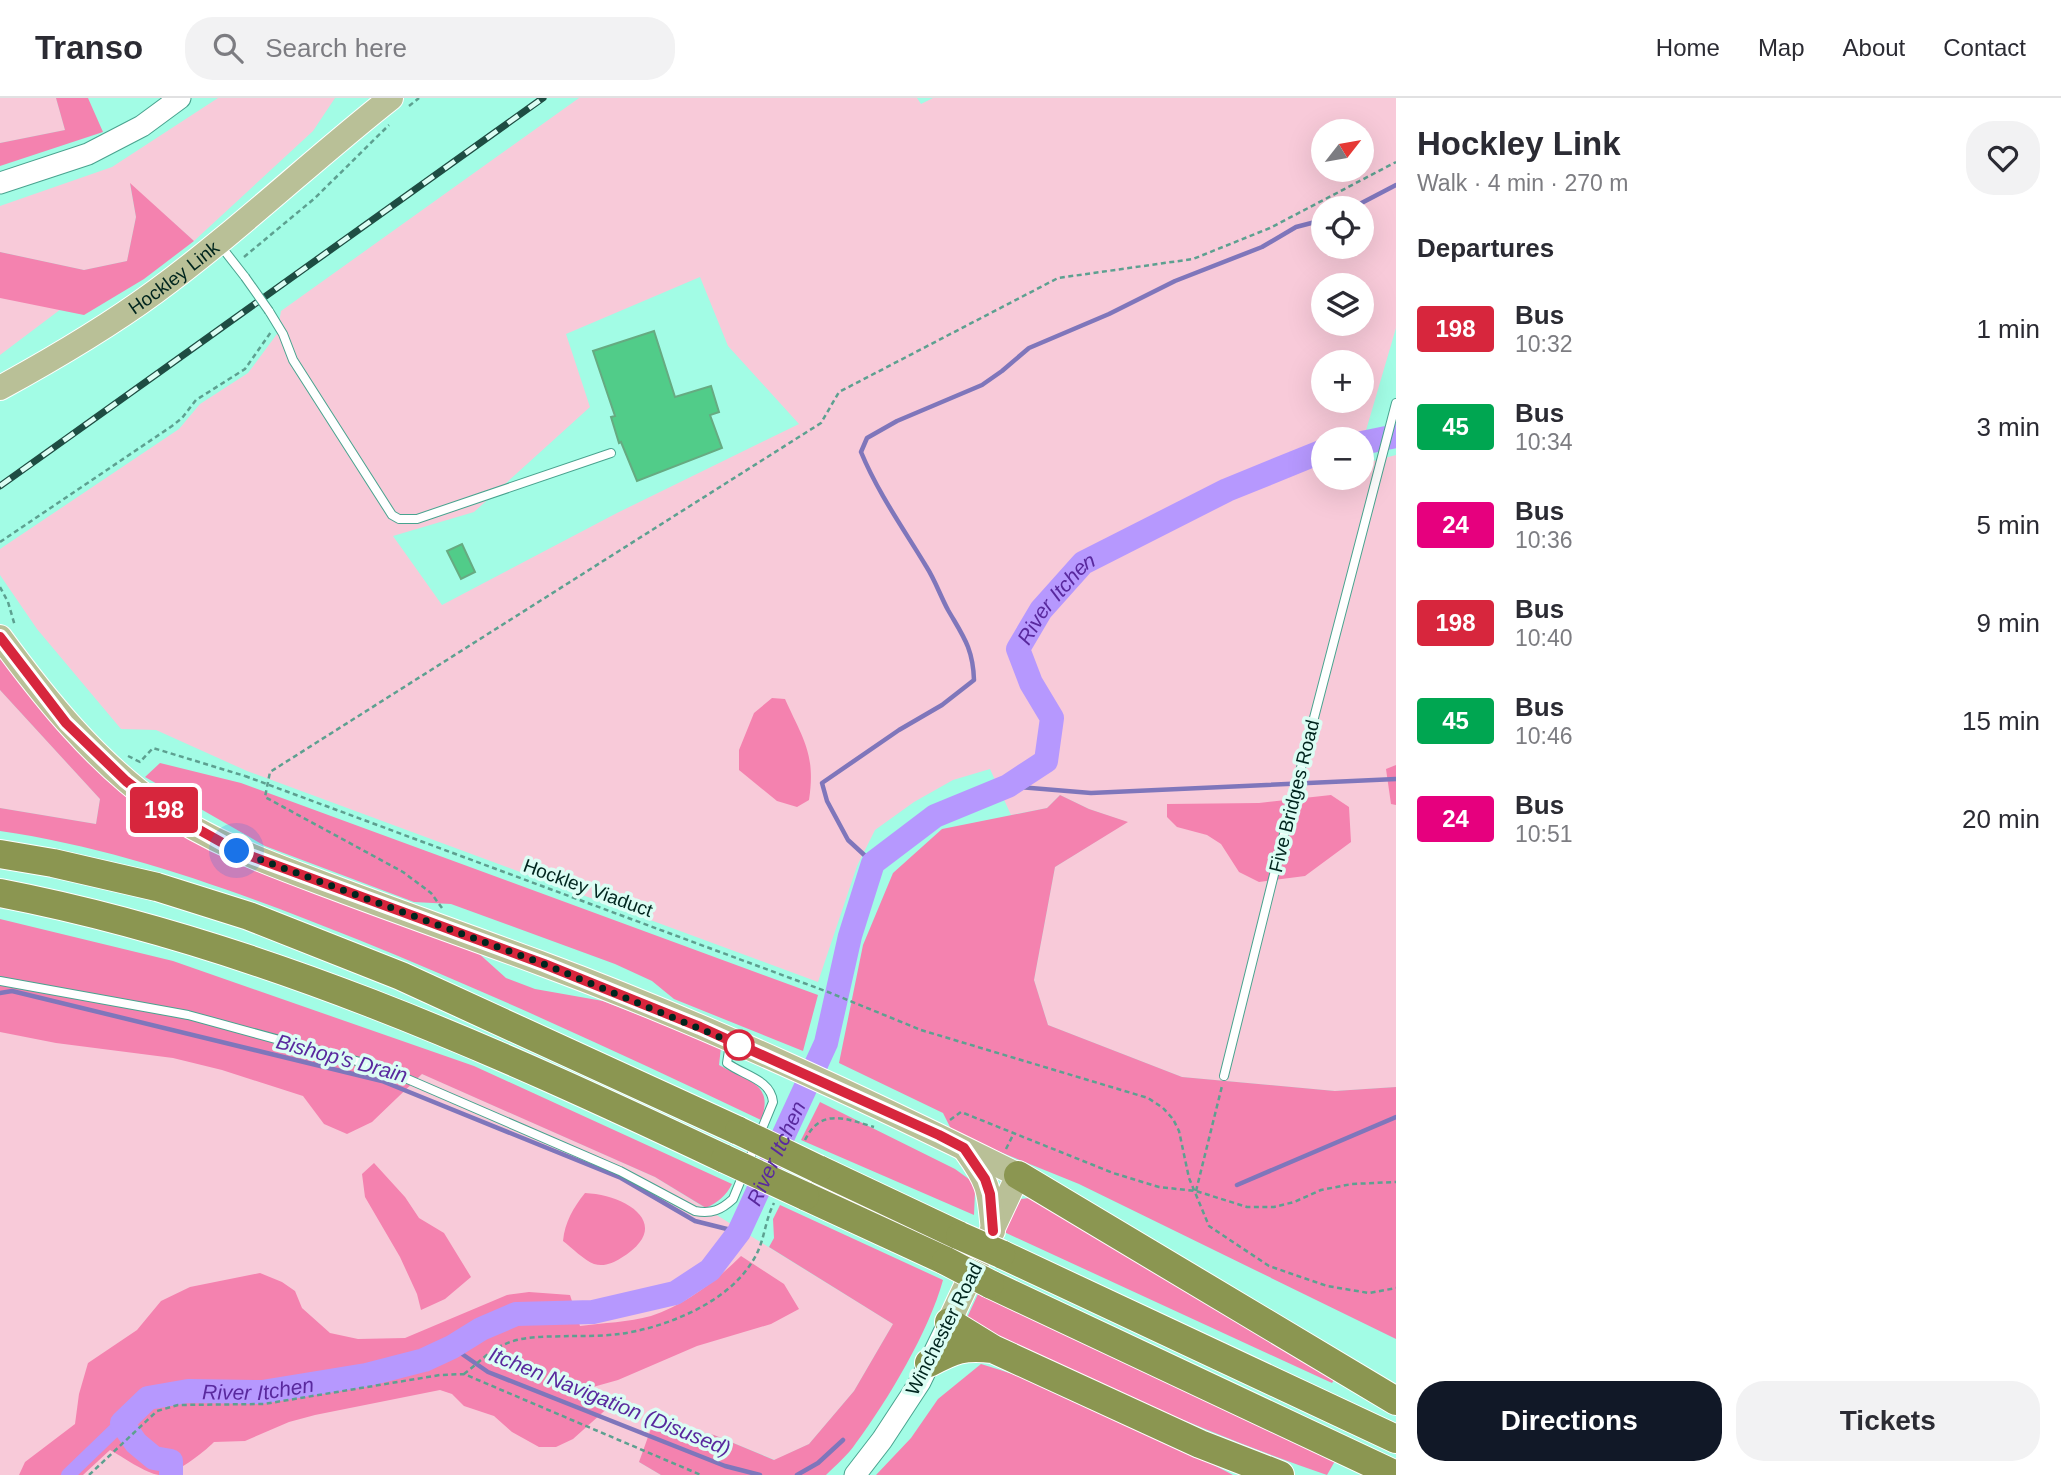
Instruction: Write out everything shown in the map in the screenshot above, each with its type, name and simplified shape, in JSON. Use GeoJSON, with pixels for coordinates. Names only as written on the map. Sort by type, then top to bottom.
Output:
{"type":"FeatureCollection","features":[{"type":"Feature","properties":{"kind":"highway"},"geometry":{"type":"LineString","coordinates":[[0,854],[157,887],[249,916],[401,976],[739,1130],[960,1236],[997,1243],[1396,1439]]}},
{"type":"Feature","properties":{"kind":"highway"},"geometry":{"type":"LineString","coordinates":[[0,893],[156,929],[370,1002],[535,1071],[946,1261],[1396,1475]]}},
{"type":"Feature","properties":{"kind":"highway"},"geometry":{"type":"LineString","coordinates":[[1011,1165],[1396,1401]]}},
{"type":"Feature","properties":{"kind":"highway"},"geometry":{"type":"LineString","coordinates":[[948,1322],[993,1349],[1200,1444],[1280,1475]]}},
{"type":"Feature","properties":{"kind":"highway"},"geometry":{"type":"LineString","coordinates":[[929,1363],[967,1347],[993,1349]]}},
{"type":"Feature","properties":{"kind":"main road","name":"Hockley Link"},"geometry":{"type":"LineString","coordinates":[[333,144],[366,98]]}},
{"type":"Feature","properties":{"kind":"main road","name":"Hockley Link"},"geometry":{"type":"LineString","coordinates":[[0,388],[68,351],[154,293],[333,144],[399,102]]}},
{"type":"Feature","properties":{"kind":"main road"},"geometry":{"type":"LineString","coordinates":[[8,632],[66,723],[126,781],[162,809],[227,845],[363,899],[544,964],[731,1041],[964,1148],[1011,1165]]}},
{"type":"Feature","properties":{"kind":"main road"},"geometry":{"type":"LineString","coordinates":[[964,1148],[985,1179],[990,1194],[997,1243]]}},
{"type":"Feature","properties":{"kind":"main road","name":"Winchester Road"},"geometry":{"type":"LineString","coordinates":[[948,1322],[997,1243],[1011,1165]]}},
{"type":"Feature","properties":{"kind":"street"},"geometry":{"type":"LineString","coordinates":[[0,183],[88,154],[142,126],[180,98]]}},
{"type":"Feature","properties":{"kind":"street","name":"Winchester Road"},"geometry":{"type":"LineString","coordinates":[[855,1475],[920,1382],[948,1322]]}},
{"type":"Feature","properties":{"kind":"lane"},"geometry":{"type":"LineString","coordinates":[[218,242],[269,311],[293,360],[393,515],[399,519],[417,519],[611,453]]}},
{"type":"Feature","properties":{"kind":"lane","name":"Five Bridges Road"},"geometry":{"type":"LineString","coordinates":[[1224,1076],[1396,402]]}},
{"type":"Feature","properties":{"kind":"lane"},"geometry":{"type":"LineString","coordinates":[[0,981],[188,1015],[382,1068],[620,1171],[695,1211],[709,1213],[724,1207],[733,1199],[773,1102],[772,1094],[766,1087],[727,1063],[731,1041]]}},
{"type":"Feature","properties":{"kind":"path"},"geometry":{"type":"LineString","coordinates":[[399,102],[419,98]]}},
{"type":"Feature","properties":{"kind":"path"},"geometry":{"type":"LineString","coordinates":[[236,264],[315,198],[390,125]]}},
{"type":"Feature","properties":{"kind":"path"},"geometry":{"type":"LineString","coordinates":[[443,909],[431,892],[403,872],[265,797],[270,772],[821,423],[839,392],[1058,278],[1193,259],[1270,228],[1396,162]]}},
{"type":"Feature","properties":{"kind":"path"},"geometry":{"type":"LineString","coordinates":[[0,542],[172,426],[196,400],[245,369],[276,323]]}},
{"type":"Feature","properties":{"kind":"path"},"geometry":{"type":"LineString","coordinates":[[0,587],[8,602],[8,632]]}},
{"type":"Feature","properties":{"kind":"path","name":"Hockley Viaduct"},"geometry":{"type":"LineString","coordinates":[[153,748],[245,776],[802,983],[921,1030],[1148,1098],[1163,1108],[1179,1130],[1189,1178],[1209,1226],[1269,1266],[1327,1286],[1369,1293],[1396,1288]]}},
{"type":"Feature","properties":{"kind":"path"},"geometry":{"type":"LineString","coordinates":[[1196,1191],[1224,1076]]}},
{"type":"Feature","properties":{"kind":"path"},"geometry":{"type":"LineString","coordinates":[[944,1123],[961,1112],[1113,1173],[1159,1188],[1196,1191],[1247,1207],[1274,1207],[1321,1190],[1341,1186],[1396,1182]]}},
{"type":"Feature","properties":{"kind":"path"},"geometry":{"type":"LineString","coordinates":[[812,1127],[827,1119],[843,1118],[884,1130]]}},
{"type":"Feature","properties":{"kind":"path"},"geometry":{"type":"LineString","coordinates":[[1011,1165],[1014,1133]]}},
{"type":"Feature","properties":{"kind":"path"},"geometry":{"type":"LineString","coordinates":[[464,1374],[503,1345],[528,1339],[620,1334],[679,1318],[713,1300],[744,1273],[764,1240],[767,1217]]}},
{"type":"Feature","properties":{"kind":"path"},"geometry":{"type":"LineString","coordinates":[[89,1475],[157,1411],[178,1405],[264,1404],[440,1375],[464,1374],[701,1475]]}},
{"type":"Feature","properties":{"kind":"shaded area"},"geometry":{"type":"Polygon","coordinates":[[[0,98],[56,98],[65,130],[0,143],[0,98]]]}},
{"type":"Feature","properties":{"kind":"shaded area"},"geometry":{"type":"Polygon","coordinates":[[[56,98],[88,98],[103,132],[0,166],[0,143],[65,130],[56,98]]]}},
{"type":"Feature","properties":{"kind":"shaded area"},"geometry":{"type":"Polygon","coordinates":[[[218,98],[335,98],[313,131],[194,241],[130,184],[136,217],[127,261],[84,270],[0,252],[0,206],[112,167],[218,98]]]}},
{"type":"Feature","properties":{"kind":"shaded area"},"geometry":{"type":"Polygon","coordinates":[[[579,98],[917,98],[921,104],[933,98],[1396,98],[1396,328],[1374,403],[1374,350],[1311,350],[1311,413],[1371,413],[1367,427],[1311,427],[1311,490],[1374,490],[1374,461],[1396,455],[1396,1087],[1335,1091],[1182,1077],[1048,1025],[1034,980],[1055,867],[1127,822],[1089,809],[1060,795],[1047,808],[1011,815],[990,769],[953,780],[914,802],[875,830],[857,866],[818,982],[247,771],[156,730],[121,729],[37,629],[0,575],[0,549],[179,429],[200,404],[248,373],[277,334],[281,311],[579,98]],[[700,277],[566,334],[590,407],[474,512],[393,536],[442,605],[617,513],[799,424],[728,346],[700,277]]]}},
{"type":"Feature","properties":{"kind":"shaded area"},"geometry":{"type":"Polygon","coordinates":[[[130,183],[194,241],[144,279],[84,315],[0,298],[0,252],[84,270],[127,261],[136,217],[130,183]]]}},
{"type":"Feature","properties":{"kind":"shaded area"},"geometry":{"type":"Polygon","coordinates":[[[2,298],[61,309],[0,355],[2,298]]]}},
{"type":"Feature","properties":{"kind":"shaded area"},"geometry":{"type":"Polygon","coordinates":[[[0,654],[139,802],[476,951],[506,978],[535,989],[603,1001],[721,1047],[719,1065],[748,1079],[761,1090],[764,1108],[761,1120],[460,982],[272,906],[138,861],[0,831],[0,808],[96,824],[100,799],[0,690],[0,654]]]}},
{"type":"Feature","properties":{"kind":"shaded area"},"geometry":{"type":"Polygon","coordinates":[[[0,690],[100,799],[96,824],[0,808],[0,690]]]}},
{"type":"Feature","properties":{"kind":"shaded area"},"geometry":{"type":"Polygon","coordinates":[[[772,698],[785,699],[809,758],[809,800],[797,807],[777,801],[739,770],[739,750],[754,713],[772,698]]]}},
{"type":"Feature","properties":{"kind":"shaded area"},"geometry":{"type":"Polygon","coordinates":[[[160,763],[241,783],[818,995],[803,1051],[674,999],[652,981],[615,964],[451,904],[414,902],[265,846],[145,777],[160,763]]]}},
{"type":"Feature","properties":{"kind":"shaded area"},"geometry":{"type":"Polygon","coordinates":[[[1396,765],[1396,805],[1391,804],[1386,769],[1396,765]]]}},
{"type":"Feature","properties":{"kind":"shaded area"},"geometry":{"type":"Polygon","coordinates":[[[1060,795],[1089,809],[1128,822],[1055,867],[1034,980],[1048,1025],[1182,1077],[1335,1091],[1396,1087],[1396,1339],[1079,1184],[953,1133],[943,1113],[839,1063],[863,945],[893,873],[942,829],[1047,808],[1060,795]]]}},
{"type":"Feature","properties":{"kind":"shaded area"},"geometry":{"type":"Polygon","coordinates":[[[1331,795],[1349,807],[1351,842],[1305,876],[1259,882],[1239,872],[1221,844],[1207,835],[1177,827],[1167,817],[1167,804],[1259,803],[1331,795]]]}},
{"type":"Feature","properties":{"kind":"shaded area"},"geometry":{"type":"Polygon","coordinates":[[[0,919],[173,961],[474,1066],[732,1184],[721,1198],[706,1208],[655,1177],[422,1074],[372,1122],[347,1134],[324,1124],[303,1096],[222,1070],[173,1058],[56,1043],[0,1032],[0,919]]]}},
{"type":"Feature","properties":{"kind":"shaded area"},"geometry":{"type":"Polygon","coordinates":[[[0,970],[391,1060],[655,1177],[893,1324],[854,1391],[809,1444],[775,1460],[714,1435],[639,1462],[661,1475],[0,1475],[0,970]]]}},
{"type":"Feature","properties":{"kind":"shaded area"},"geometry":{"type":"Polygon","coordinates":[[[820,1102],[955,1169],[973,1182],[974,1215],[801,1140],[820,1102]]]}},
{"type":"Feature","properties":{"kind":"shaded area"},"geometry":{"type":"Polygon","coordinates":[[[374,1163],[405,1197],[419,1218],[444,1233],[471,1277],[445,1299],[421,1310],[417,1294],[400,1257],[365,1197],[362,1174],[374,1163]]]}},
{"type":"Feature","properties":{"kind":"shaded area"},"geometry":{"type":"Polygon","coordinates":[[[585,1193],[616,1199],[639,1214],[644,1223],[644,1234],[637,1246],[612,1263],[594,1264],[563,1241],[570,1216],[585,1193]]]}},
{"type":"Feature","properties":{"kind":"shaded area"},"geometry":{"type":"Polygon","coordinates":[[[1037,1197],[1338,1374],[1332,1383],[1004,1232],[1021,1199],[1037,1197]]]}},
{"type":"Feature","properties":{"kind":"shaded area"},"geometry":{"type":"Polygon","coordinates":[[[780,1205],[943,1280],[928,1321],[881,1407],[846,1456],[826,1475],[661,1475],[639,1462],[653,1423],[714,1435],[774,1460],[809,1444],[854,1391],[893,1324],[769,1247],[774,1238],[773,1219],[780,1205]]]}},
{"type":"Feature","properties":{"kind":"shaded area"},"geometry":{"type":"Polygon","coordinates":[[[741,1256],[784,1284],[799,1309],[771,1324],[697,1346],[618,1380],[593,1387],[611,1405],[573,1439],[556,1447],[539,1447],[512,1432],[494,1416],[464,1406],[452,1394],[440,1390],[315,1415],[289,1422],[245,1441],[214,1442],[188,1463],[166,1474],[147,1471],[110,1450],[83,1475],[19,1475],[25,1462],[75,1424],[79,1394],[88,1363],[137,1330],[161,1301],[190,1287],[260,1273],[295,1291],[302,1308],[330,1333],[358,1339],[405,1338],[507,1295],[529,1292],[570,1295],[580,1326],[651,1316],[699,1291],[741,1256]]]}},
{"type":"Feature","properties":{"kind":"shaded area"},"geometry":{"type":"Polygon","coordinates":[[[978,1294],[1335,1461],[1327,1475],[1234,1441],[965,1322],[978,1294]]]}},
{"type":"Feature","properties":{"kind":"shaded area"},"geometry":{"type":"Polygon","coordinates":[[[981,1364],[1077,1400],[1233,1475],[876,1475],[911,1438],[938,1399],[981,1364]]]}},
{"type":"Feature","properties":{"kind":"building"},"geometry":{"type":"Polygon","coordinates":[[[654,331],[675,397],[711,386],[719,412],[710,415],[722,448],[637,481],[621,442],[619,443],[611,417],[615,416],[593,351],[654,331]]]}},
{"type":"Feature","properties":{"kind":"building"},"geometry":{"type":"Polygon","coordinates":[[[462,544],[475,572],[461,579],[447,551],[462,544]]]}},
{"type":"Feature","properties":{"kind":"waterway"},"geometry":{"type":"LineString","coordinates":[[1374,196],[1396,185]]}},
{"type":"Feature","properties":{"kind":"waterway"},"geometry":{"type":"LineString","coordinates":[[873,863],[848,840],[827,801],[822,783],[899,730],[942,705],[974,680],[972,659],[963,635],[929,571],[883,496],[861,452],[867,438],[897,421],[982,385],[1029,348],[1109,314],[1175,281],[1262,247],[1296,227],[1311,223]]}},
{"type":"Feature","properties":{"kind":"waterway","name":"River Itchen"},"geometry":{"type":"LineString","coordinates":[[1374,441],[1396,436]]}},
{"type":"Feature","properties":{"kind":"waterway","name":"River Itchen"},"geometry":{"type":"LineString","coordinates":[[171,1475],[171,1461],[154,1458],[136,1443],[122,1423],[148,1398],[188,1391],[262,1392],[366,1375],[424,1360],[481,1329],[516,1314],[593,1312],[675,1293],[710,1270],[739,1232],[826,1043],[850,936],[873,863],[935,816],[1008,786],[1046,761],[1052,718],[1031,683],[1018,649],[1041,610],[1083,563],[1227,490],[1311,456]]}},
{"type":"Feature","properties":{"kind":"waterway"},"geometry":{"type":"LineString","coordinates":[[1008,786],[1091,793],[1396,779]]}},
{"type":"Feature","properties":{"kind":"waterway","name":"Bishop's Drain"},"geometry":{"type":"LineString","coordinates":[[0,993],[12,991],[382,1081],[621,1178],[695,1221],[739,1232]]}},
{"type":"Feature","properties":{"kind":"waterway","name":"Itchen Navigation (Disused)"},"geometry":{"type":"LineString","coordinates":[[1237,1185],[1396,1117]]}},
{"type":"Feature","properties":{"kind":"waterway","name":"Itchen Navigation (Disused)"},"geometry":{"type":"LineString","coordinates":[[452,1347],[488,1372],[725,1466],[760,1475]]}},
{"type":"Feature","properties":{"kind":"waterway"},"geometry":{"type":"LineString","coordinates":[[68,1475],[122,1423]]}},
{"type":"Feature","properties":{"kind":"waterway","name":"Itchen Navigation (Disused)"},"geometry":{"type":"LineString","coordinates":[[797,1475],[818,1463],[843,1440]]}},
{"type":"Feature","properties":{"kind":"railway"},"geometry":{"type":"LineString","coordinates":[[0,486],[543,98]]}},
{"type":"Feature","properties":{"kind":"bus line","name":"198"},"geometry":{"type":"LineString","coordinates":[[0,637],[66,723],[126,781],[162,809],[237,851],[544,964],[700,1027],[939,1135],[964,1148],[985,1179],[990,1194],[993,1231]]}},
{"type":"Feature","properties":{"kind":"route"},"geometry":{"type":"LineString","coordinates":[[237,851],[544,964],[739,1045]]}}]}
